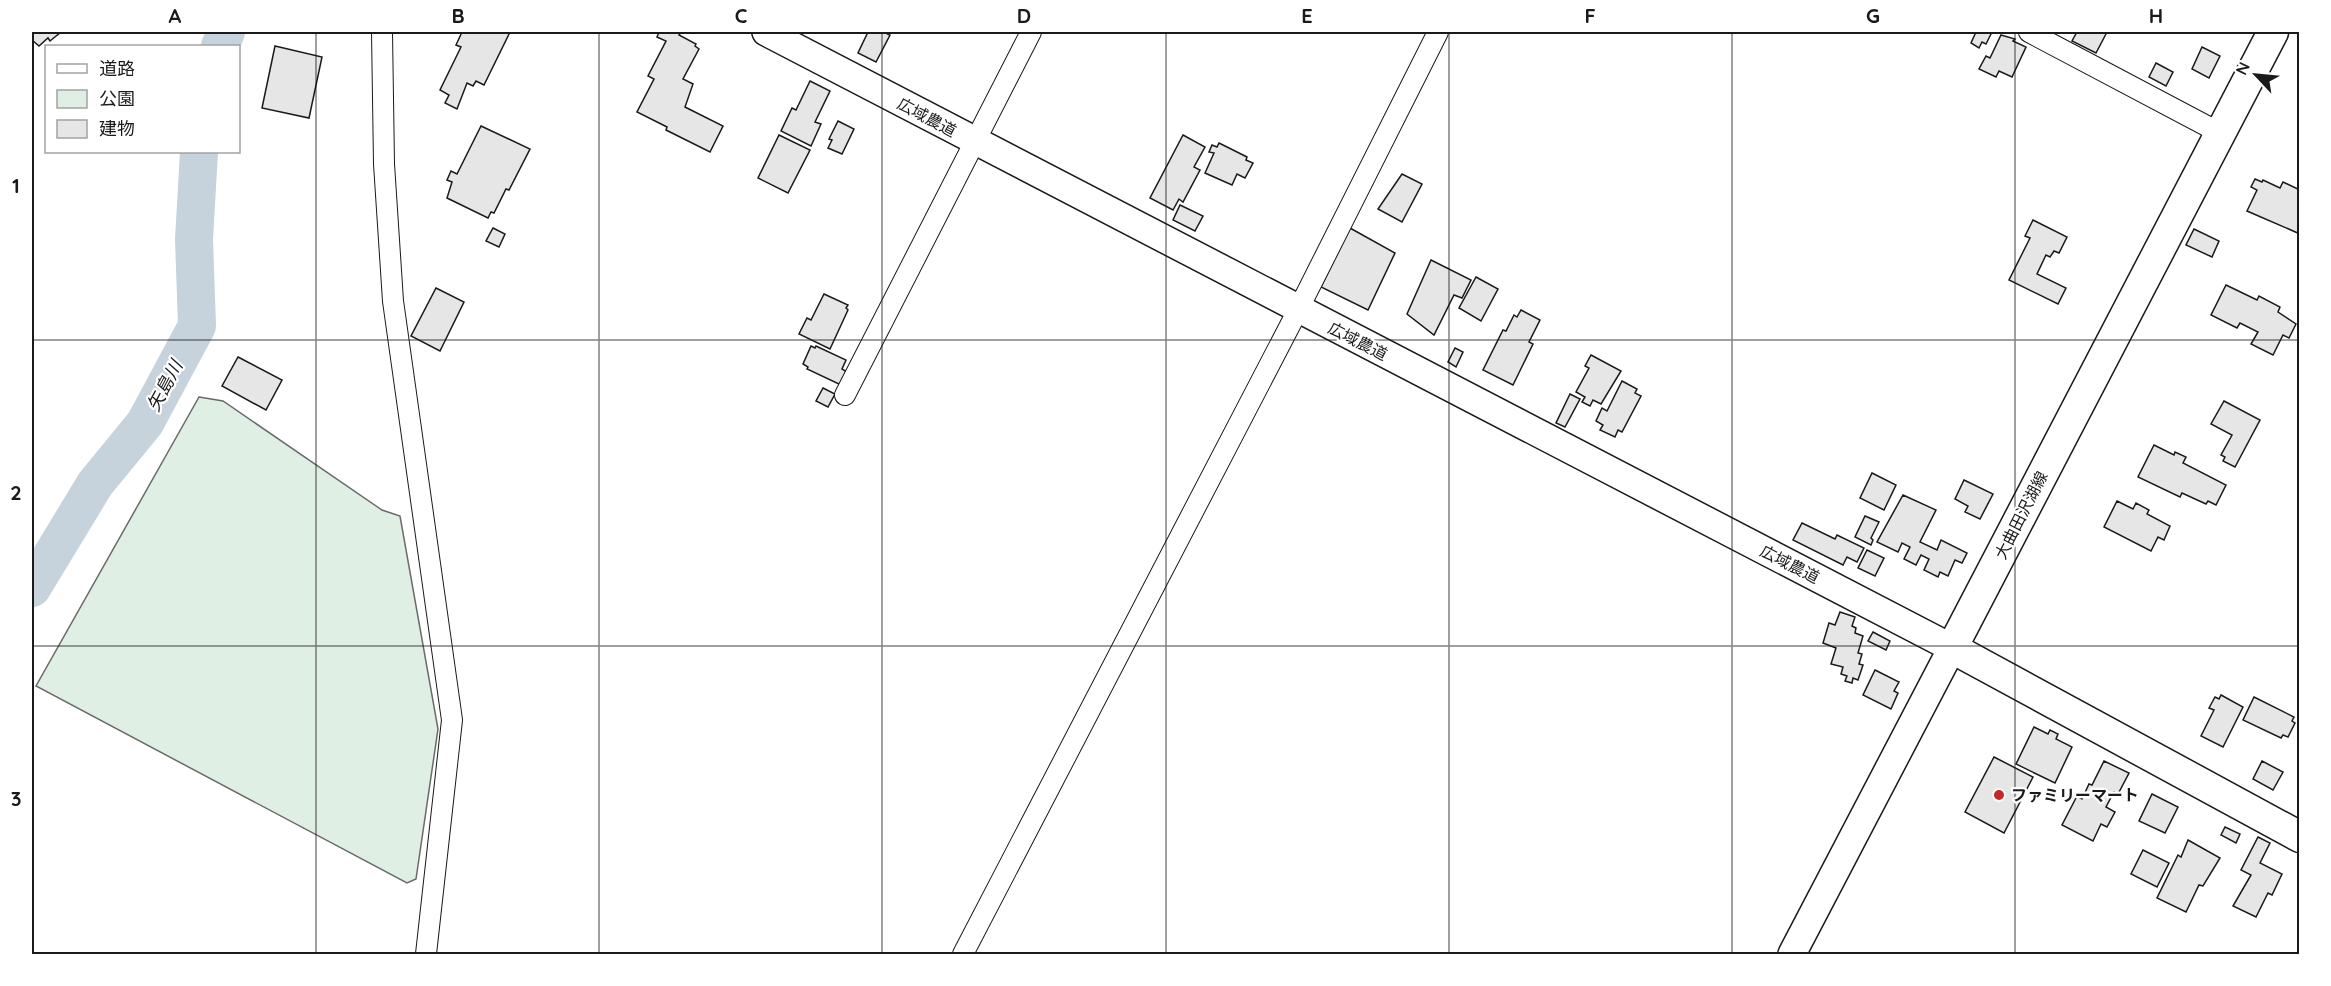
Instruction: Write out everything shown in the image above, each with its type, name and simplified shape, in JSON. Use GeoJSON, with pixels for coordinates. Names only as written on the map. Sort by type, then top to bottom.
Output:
{"type":"FeatureCollection","features":[{"type":"Feature","properties":{"kind":"main road","name":"大曲田沢湖線"},"geometry":{"type":"LineString","coordinates":[[1952,648],[2273,32]]}},
{"type":"Feature","properties":{"kind":"main road"},"geometry":{"type":"LineString","coordinates":[[1952,648],[2300,837]]}},
{"type":"Feature","properties":{"kind":"street"},"geometry":{"type":"LineString","coordinates":[[382,32],[384,152],[393,301],[452,720],[426,954]]}},
{"type":"Feature","properties":{"kind":"street","name":"広域農道"},"geometry":{"type":"LineString","coordinates":[[765,32],[1952,648]]}},
{"type":"Feature","properties":{"kind":"street"},"geometry":{"type":"LineString","coordinates":[[844,395],[1030,32]]}},
{"type":"Feature","properties":{"kind":"street"},"geometry":{"type":"LineString","coordinates":[[963,954],[1298,310],[1438,32]]}},
{"type":"Feature","properties":{"kind":"street"},"geometry":{"type":"LineString","coordinates":[[2029,32],[2220,133]]}},
{"type":"Feature","properties":{"kind":"street"},"geometry":{"type":"LineString","coordinates":[[1792,954],[1952,648]]}},
{"type":"Feature","properties":{"kind":"green space"},"geometry":{"type":"Polygon","coordinates":[[[199,397],[223,401],[382,510],[400,516],[438,729],[416,879],[407,883],[36,686],[199,397]]]}},
{"type":"Feature","properties":{"kind":"building"},"geometry":{"type":"Polygon","coordinates":[[[32,32],[61,32],[50,41],[48,38],[39,46],[32,40],[32,32]]]}},
{"type":"Feature","properties":{"kind":"building"},"geometry":{"type":"Polygon","coordinates":[[[462,32],[510,32],[484,85],[476,81],[473,86],[467,83],[457,109],[445,103],[449,95],[440,90],[461,47],[456,45],[462,32]]]}},
{"type":"Feature","properties":{"kind":"building"},"geometry":{"type":"Polygon","coordinates":[[[659,32],[681,32],[679,35],[696,44],[695,46],[699,49],[683,79],[693,84],[685,107],[723,126],[710,152],[666,130],[667,127],[637,112],[654,79],[648,76],[666,41],[657,37],[659,32]]]}},
{"type":"Feature","properties":{"kind":"building"},"geometry":{"type":"Polygon","coordinates":[[[868,32],[883,32],[890,35],[876,62],[858,53],[868,32]]]}},
{"type":"Feature","properties":{"kind":"building"},"geometry":{"type":"Polygon","coordinates":[[[1976,32],[1992,32],[1986,44],[1982,42],[1979,48],[1971,43],[1976,32]]]}},
{"type":"Feature","properties":{"kind":"building"},"geometry":{"type":"Polygon","coordinates":[[[2077,32],[2107,32],[2096,53],[2072,41],[2077,32]]]}},
{"type":"Feature","properties":{"kind":"building"},"geometry":{"type":"Polygon","coordinates":[[[2001,35],[2015,39],[2013,41],[2026,47],[2012,77],[1999,71],[1996,77],[1979,69],[1986,56],[1990,58],[2001,35]]]}},
{"type":"Feature","properties":{"kind":"building"},"geometry":{"type":"Polygon","coordinates":[[[275,46],[322,57],[309,118],[262,108],[275,46]]]}},
{"type":"Feature","properties":{"kind":"building"},"geometry":{"type":"Polygon","coordinates":[[[2202,47],[2220,56],[2209,78],[2192,69],[2202,47]]]}},
{"type":"Feature","properties":{"kind":"building"},"geometry":{"type":"Polygon","coordinates":[[[2156,63],[2173,72],[2166,86],[2149,77],[2156,63]]]}},
{"type":"Feature","properties":{"kind":"building"},"geometry":{"type":"Polygon","coordinates":[[[810,81],[830,91],[815,122],[821,124],[811,146],[781,131],[792,108],[796,110],[810,81]]]}},
{"type":"Feature","properties":{"kind":"building"},"geometry":{"type":"Polygon","coordinates":[[[838,121],[854,129],[842,154],[828,148],[832,140],[829,139],[838,121]]]}},
{"type":"Feature","properties":{"kind":"building"},"geometry":{"type":"Polygon","coordinates":[[[481,126],[530,149],[509,190],[506,189],[494,213],[491,212],[488,218],[447,198],[452,182],[447,180],[451,171],[457,174],[481,126]]]}},
{"type":"Feature","properties":{"kind":"building"},"geometry":{"type":"Polygon","coordinates":[[[779,135],[810,150],[788,193],[758,178],[779,135]]]}},
{"type":"Feature","properties":{"kind":"building"},"geometry":{"type":"Polygon","coordinates":[[[1183,135],[1205,147],[1194,167],[1200,170],[1183,202],[1179,199],[1173,210],[1150,198],[1183,135]]]}},
{"type":"Feature","properties":{"kind":"building"},"geometry":{"type":"Polygon","coordinates":[[[1219,143],[1247,157],[1246,160],[1253,163],[1245,178],[1237,174],[1232,185],[1205,173],[1214,153],[1209,152],[1212,145],[1217,147],[1219,143]]]}},
{"type":"Feature","properties":{"kind":"building"},"geometry":{"type":"Polygon","coordinates":[[[1402,174],[1422,184],[1402,222],[1378,209],[1402,174]]]}},
{"type":"Feature","properties":{"kind":"building"},"geometry":{"type":"Polygon","coordinates":[[[2255,179],[2280,188],[2283,182],[2300,190],[2300,234],[2247,211],[2257,190],[2251,187],[2255,179]]]}},
{"type":"Feature","properties":{"kind":"building"},"geometry":{"type":"Polygon","coordinates":[[[1180,205],[1203,216],[1195,231],[1173,220],[1180,205]]]}},
{"type":"Feature","properties":{"kind":"building"},"geometry":{"type":"Polygon","coordinates":[[[2033,220],[2067,237],[2059,253],[2054,251],[2050,257],[2046,255],[2037,274],[2066,288],[2058,304],[2009,280],[2030,238],[2025,236],[2033,220]]]}},
{"type":"Feature","properties":{"kind":"building"},"geometry":{"type":"Polygon","coordinates":[[[493,228],[505,234],[499,247],[486,241],[493,228]]]}},
{"type":"Feature","properties":{"kind":"building"},"geometry":{"type":"Polygon","coordinates":[[[1350,228],[1395,253],[1368,310],[1321,287],[1350,228]]]}},
{"type":"Feature","properties":{"kind":"building"},"geometry":{"type":"Polygon","coordinates":[[[2194,229],[2219,241],[2212,257],[2186,245],[2194,229]]]}},
{"type":"Feature","properties":{"kind":"building"},"geometry":{"type":"Polygon","coordinates":[[[1431,260],[1471,280],[1462,298],[1454,295],[1434,335],[1407,314],[1431,260]]]}},
{"type":"Feature","properties":{"kind":"building"},"geometry":{"type":"Polygon","coordinates":[[[1476,277],[1498,289],[1481,321],[1459,308],[1476,277]]]}},
{"type":"Feature","properties":{"kind":"building"},"geometry":{"type":"Polygon","coordinates":[[[2226,285],[2257,300],[2259,296],[2280,307],[2278,312],[2296,324],[2289,338],[2283,335],[2273,355],[2251,344],[2258,332],[2240,323],[2237,328],[2211,315],[2226,285]]]}},
{"type":"Feature","properties":{"kind":"building"},"geometry":{"type":"Polygon","coordinates":[[[436,288],[464,302],[440,351],[411,336],[436,288]]]}},
{"type":"Feature","properties":{"kind":"building"},"geometry":{"type":"Polygon","coordinates":[[[824,294],[848,305],[846,308],[848,310],[830,349],[799,334],[807,318],[811,320],[824,294]]]}},
{"type":"Feature","properties":{"kind":"building"},"geometry":{"type":"Polygon","coordinates":[[[1521,310],[1540,320],[1529,342],[1533,344],[1513,385],[1483,370],[1503,330],[1506,331],[1514,315],[1517,317],[1521,310]]]}},
{"type":"Feature","properties":{"kind":"building"},"geometry":{"type":"Polygon","coordinates":[[[811,346],[815,348],[816,346],[846,360],[842,369],[847,372],[841,385],[807,369],[808,367],[803,364],[811,346]]]}},
{"type":"Feature","properties":{"kind":"building"},"geometry":{"type":"Polygon","coordinates":[[[1455,348],[1463,352],[1456,367],[1448,362],[1455,348]]]}},
{"type":"Feature","properties":{"kind":"building"},"geometry":{"type":"Polygon","coordinates":[[[1591,355],[1621,371],[1601,404],[1593,400],[1590,406],[1582,402],[1585,397],[1576,392],[1589,368],[1585,366],[1591,355]]]}},
{"type":"Feature","properties":{"kind":"building"},"geometry":{"type":"Polygon","coordinates":[[[238,357],[282,380],[266,410],[222,386],[238,357]]]}},
{"type":"Feature","properties":{"kind":"building"},"geometry":{"type":"Polygon","coordinates":[[[1622,381],[1637,389],[1635,393],[1641,396],[1622,432],[1618,430],[1615,437],[1600,430],[1603,425],[1596,421],[1602,408],[1607,411],[1622,381]]]}},
{"type":"Feature","properties":{"kind":"building"},"geometry":{"type":"Polygon","coordinates":[[[823,388],[835,394],[828,407],[816,401],[823,388]]]}},
{"type":"Feature","properties":{"kind":"building"},"geometry":{"type":"Polygon","coordinates":[[[1570,394],[1580,399],[1565,427],[1556,423],[1570,394]]]}},
{"type":"Feature","properties":{"kind":"building"},"geometry":{"type":"Polygon","coordinates":[[[2224,401],[2260,420],[2235,467],[2223,461],[2225,457],[2221,455],[2232,435],[2211,424],[2224,401]]]}},
{"type":"Feature","properties":{"kind":"building"},"geometry":{"type":"Polygon","coordinates":[[[2154,445],[2174,455],[2175,452],[2186,457],[2183,463],[2226,485],[2216,505],[2208,501],[2206,504],[2182,493],[2180,497],[2138,477],[2154,445]]]}},
{"type":"Feature","properties":{"kind":"building"},"geometry":{"type":"Polygon","coordinates":[[[1872,473],[1896,485],[1884,510],[1860,498],[1872,473]]]}},
{"type":"Feature","properties":{"kind":"building"},"geometry":{"type":"Polygon","coordinates":[[[1964,480],[1993,494],[1980,519],[1965,512],[1968,506],[1955,499],[1964,480]]]}},
{"type":"Feature","properties":{"kind":"building"},"geometry":{"type":"Polygon","coordinates":[[[1903,495],[1936,510],[1920,542],[1937,550],[1941,540],[1967,553],[1962,563],[1955,560],[1948,576],[1940,572],[1938,577],[1924,570],[1929,559],[1921,555],[1916,565],[1904,559],[1910,547],[1902,543],[1898,552],[1877,542],[1903,495]]]}},
{"type":"Feature","properties":{"kind":"building"},"geometry":{"type":"Polygon","coordinates":[[[2117,501],[2133,509],[2136,503],[2149,510],[2147,514],[2170,526],[2164,540],[2158,537],[2151,551],[2104,527],[2117,501]]]}},
{"type":"Feature","properties":{"kind":"building"},"geometry":{"type":"Polygon","coordinates":[[[1865,516],[1879,522],[1871,538],[1873,540],[1871,545],[1855,537],[1865,516]]]}},
{"type":"Feature","properties":{"kind":"building"},"geometry":{"type":"Polygon","coordinates":[[[1802,523],[1835,539],[1837,535],[1864,548],[1857,562],[1847,557],[1843,565],[1793,540],[1802,523]]]}},
{"type":"Feature","properties":{"kind":"building"},"geometry":{"type":"Polygon","coordinates":[[[1867,550],[1884,558],[1875,576],[1858,568],[1867,550]]]}},
{"type":"Feature","properties":{"kind":"building"},"geometry":{"type":"Polygon","coordinates":[[[1840,612],[1855,617],[1852,626],[1856,628],[1855,633],[1863,636],[1858,653],[1862,654],[1859,664],[1863,665],[1858,680],[1853,678],[1852,683],[1845,681],[1847,676],[1841,674],[1843,667],[1831,664],[1836,648],[1823,643],[1829,623],[1835,625],[1840,612]]]}},
{"type":"Feature","properties":{"kind":"building"},"geometry":{"type":"Polygon","coordinates":[[[1873,632],[1890,641],[1886,650],[1868,641],[1873,632]]]}},
{"type":"Feature","properties":{"kind":"building"},"geometry":{"type":"Polygon","coordinates":[[[1875,670],[1899,682],[1894,691],[1898,693],[1891,709],[1863,695],[1875,670]]]}},
{"type":"Feature","properties":{"kind":"building"},"geometry":{"type":"Polygon","coordinates":[[[2221,695],[2243,707],[2223,747],[2201,736],[2214,710],[2209,708],[2215,697],[2219,699],[2221,695]]]}},
{"type":"Feature","properties":{"kind":"building"},"geometry":{"type":"Polygon","coordinates":[[[2254,697],[2294,717],[2292,721],[2295,723],[2288,737],[2283,735],[2281,738],[2243,720],[2254,697]]]}},
{"type":"Feature","properties":{"kind":"building"},"geometry":{"type":"Polygon","coordinates":[[[2034,727],[2048,734],[2050,730],[2058,734],[2056,739],[2072,747],[2055,783],[2016,764],[2034,727]]]}},
{"type":"Feature","properties":{"kind":"building","name":"ファミリーマート"},"geometry":{"type":"Polygon","coordinates":[[[1994,757],[2033,777],[2004,833],[1965,812],[1994,757]]]}},
{"type":"Feature","properties":{"kind":"building"},"geometry":{"type":"Polygon","coordinates":[[[2104,761],[2129,773],[2118,794],[2114,792],[2106,807],[2115,812],[2107,827],[2101,824],[2093,841],[2062,825],[2077,796],[2082,799],[2104,761]]]}},
{"type":"Feature","properties":{"kind":"building"},"geometry":{"type":"Polygon","coordinates":[[[2262,761],[2283,772],[2273,790],[2253,779],[2262,761]]]}},
{"type":"Feature","properties":{"kind":"building"},"geometry":{"type":"Polygon","coordinates":[[[2152,794],[2178,807],[2165,833],[2139,821],[2152,794]]]}},
{"type":"Feature","properties":{"kind":"building"},"geometry":{"type":"Polygon","coordinates":[[[2225,827],[2240,834],[2236,843],[2221,835],[2225,827]]]}},
{"type":"Feature","properties":{"kind":"building"},"geometry":{"type":"Polygon","coordinates":[[[2258,837],[2270,843],[2260,863],[2282,874],[2272,895],[2268,893],[2256,917],[2233,906],[2251,875],[2241,870],[2258,837]]]}},
{"type":"Feature","properties":{"kind":"building"},"geometry":{"type":"Polygon","coordinates":[[[2188,840],[2220,858],[2203,886],[2199,885],[2186,912],[2157,898],[2178,855],[2181,857],[2188,840]]]}},
{"type":"Feature","properties":{"kind":"building"},"geometry":{"type":"Polygon","coordinates":[[[2143,850],[2169,863],[2157,887],[2131,874],[2143,850]]]}},
{"type":"Feature","properties":{"kind":"waterway","name":"矢島川"},"geometry":{"type":"LineString","coordinates":[[220,45],[226,32]]}},
{"type":"Feature","properties":{"kind":"waterway","name":"矢島川"},"geometry":{"type":"LineString","coordinates":[[32,588],[95,484],[145,423],[197,326],[194,239],[199,153]]}},
{"type":"Feature","properties":{"kind":"place","name":"ファミリーマート"},"geometry":{"type":"Point","coordinates":[1999,795]}}]}
